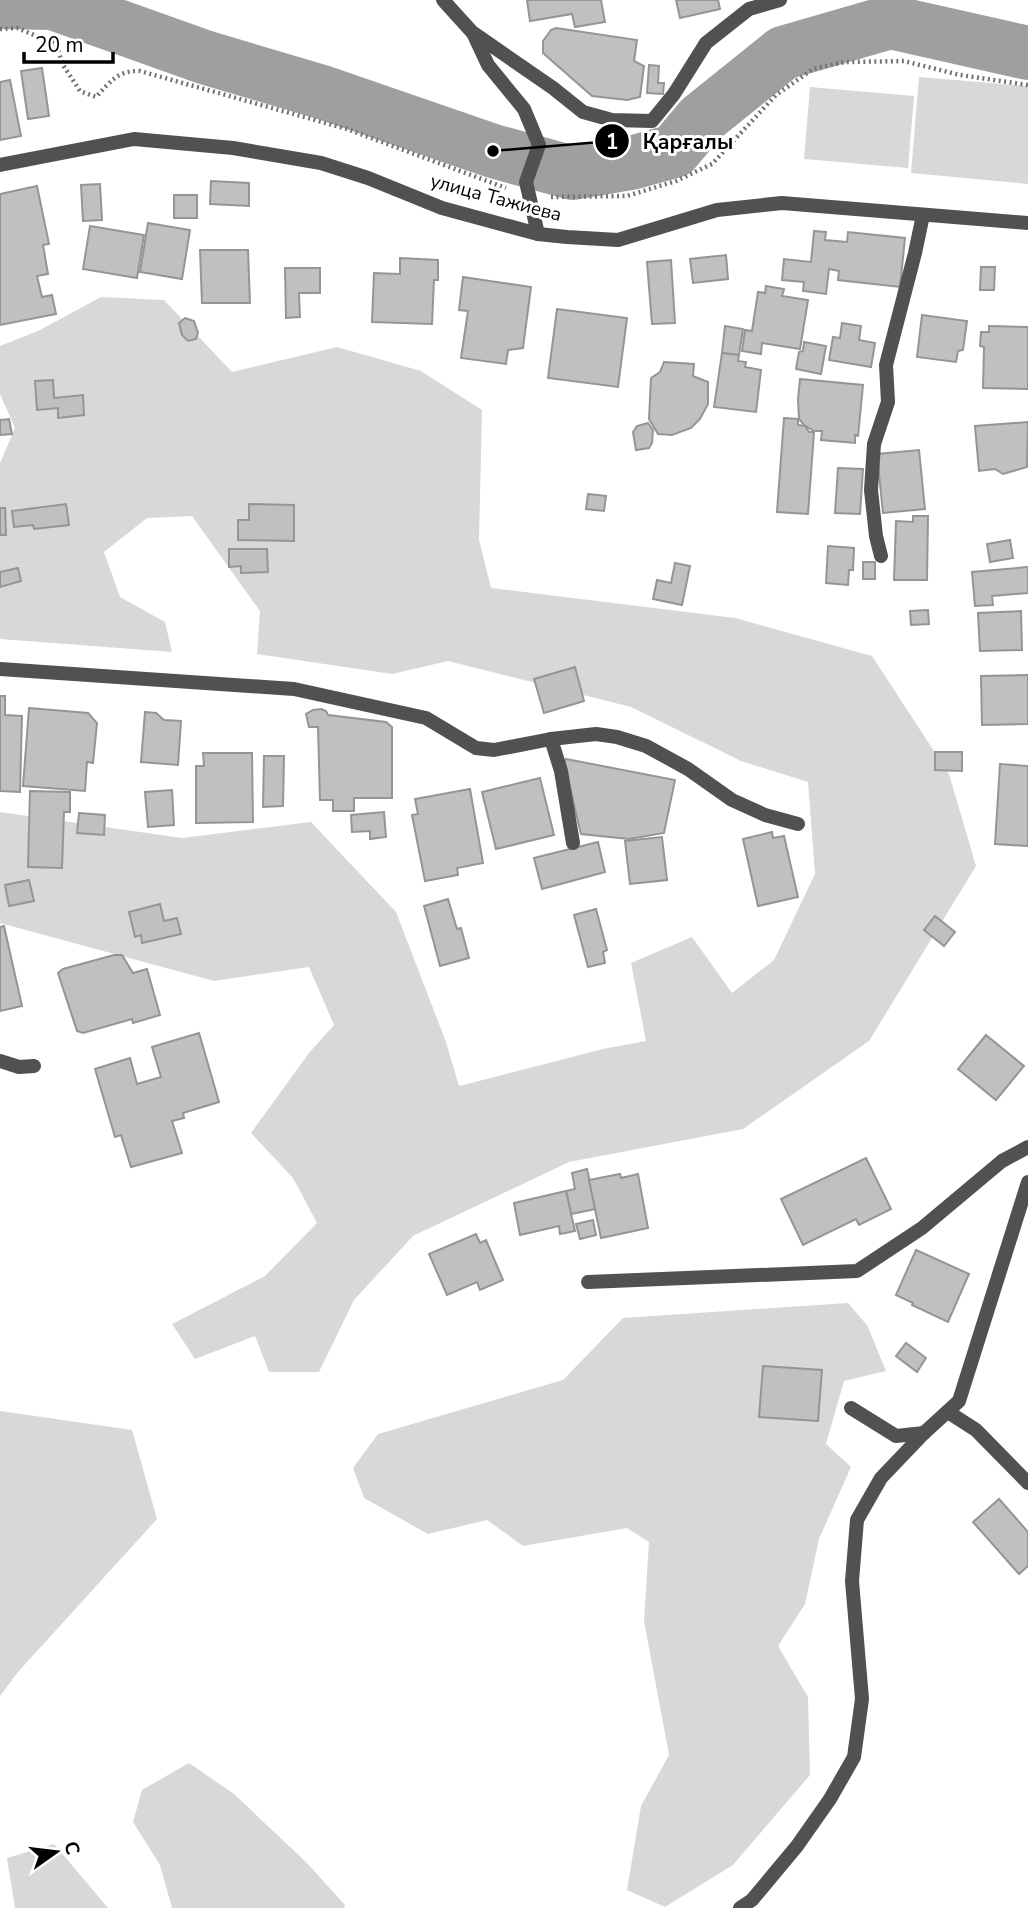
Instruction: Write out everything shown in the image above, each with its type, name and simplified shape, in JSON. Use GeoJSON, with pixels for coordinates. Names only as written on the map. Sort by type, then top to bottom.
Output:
{"type":"FeatureCollection","features":[{"type":"Feature","properties":{"kind":"street"},"geometry":{"type":"LineString","coordinates":[[443,0],[472,32],[583,112],[612,120],[652,121],[674,94],[706,43],[749,9],[780,0]]}},
{"type":"Feature","properties":{"kind":"street"},"geometry":{"type":"LineString","coordinates":[[472,32],[488,65],[524,109],[539,145],[528,190],[538,234]]}},
{"type":"Feature","properties":{"kind":"street","name":"улица Тажиева"},"geometry":{"type":"LineString","coordinates":[[0,165],[134,139],[233,148],[321,163],[368,178],[442,208],[538,234],[618,240],[717,210],[782,204],[1028,223]]}},
{"type":"Feature","properties":{"kind":"street"},"geometry":{"type":"LineString","coordinates":[[881,556],[871,490],[874,444],[888,402],[886,365],[923,215]]}},
{"type":"Feature","properties":{"kind":"street"},"geometry":{"type":"LineString","coordinates":[[0,669],[294,689],[426,718],[477,748],[494,750],[596,734],[617,737],[646,747],[688,769],[732,800],[765,816],[798,824]]}},
{"type":"Feature","properties":{"kind":"street"},"geometry":{"type":"LineString","coordinates":[[551,739],[561,771],[573,843]]}},
{"type":"Feature","properties":{"kind":"street"},"geometry":{"type":"LineString","coordinates":[[0,1061],[19,1067],[34,1066]]}},
{"type":"Feature","properties":{"kind":"street"},"geometry":{"type":"LineString","coordinates":[[588,1282],[857,1271],[922,1228],[1002,1161],[1028,1147]]}},
{"type":"Feature","properties":{"kind":"street"},"geometry":{"type":"LineString","coordinates":[[740,1908],[752,1900],[797,1846],[830,1799],[854,1757],[862,1699],[852,1581],[857,1520],[881,1478],[959,1401],[1028,1182]]}},
{"type":"Feature","properties":{"kind":"street"},"geometry":{"type":"LineString","coordinates":[[851,1408],[896,1436],[924,1433]]}},
{"type":"Feature","properties":{"kind":"street"},"geometry":{"type":"LineString","coordinates":[[948,1412],[976,1430],[1028,1483]]}},
{"type":"Feature","properties":{"kind":"path"},"geometry":{"type":"LineString","coordinates":[[0,29],[18,27],[55,44],[63,65],[80,91],[96,97],[113,79],[127,70],[140,71],[347,129],[528,190],[627,196],[676,181],[712,164],[776,95],[813,69],[845,62],[904,61],[960,75],[1028,85]]}},
{"type":"Feature","properties":{"kind":"shaded area"},"geometry":{"type":"Polygon","coordinates":[[[919,77],[1028,86],[1028,184],[911,173],[919,77]]]}},
{"type":"Feature","properties":{"kind":"shaded area"},"geometry":{"type":"Polygon","coordinates":[[[810,87],[914,96],[908,168],[804,159],[810,87]]]}},
{"type":"Feature","properties":{"kind":"shaded area"},"geometry":{"type":"Polygon","coordinates":[[[101,297],[164,300],[232,372],[337,347],[421,371],[482,410],[479,540],[491,588],[735,618],[872,656],[949,774],[976,866],[869,1041],[743,1129],[569,1162],[413,1236],[354,1300],[319,1372],[269,1372],[255,1336],[195,1359],[172,1324],[265,1276],[317,1223],[293,1178],[251,1133],[309,1053],[334,1025],[309,967],[214,981],[0,923],[0,812],[182,838],[311,822],[396,912],[446,1042],[459,1086],[603,1049],[646,1041],[631,963],[692,937],[732,993],[774,960],[815,874],[808,782],[741,761],[631,707],[448,661],[392,674],[257,654],[260,611],[192,516],[147,518],[104,552],[120,597],[165,622],[172,652],[0,639],[0,463],[15,428],[0,394],[0,346],[38,331],[101,297]]]}},
{"type":"Feature","properties":{"kind":"shaded area"},"geometry":{"type":"Polygon","coordinates":[[[848,1303],[867,1325],[886,1371],[844,1381],[826,1444],[851,1467],[819,1539],[805,1604],[778,1646],[808,1697],[810,1775],[733,1865],[665,1907],[627,1890],[641,1806],[669,1755],[644,1621],[649,1542],[627,1528],[523,1546],[487,1520],[428,1534],[364,1498],[353,1468],[378,1434],[563,1380],[623,1318],[848,1303]]]}},
{"type":"Feature","properties":{"kind":"shaded area"},"geometry":{"type":"Polygon","coordinates":[[[0,1411],[132,1430],[157,1519],[18,1672],[0,1696],[0,1411]]]}},
{"type":"Feature","properties":{"kind":"shaded area"},"geometry":{"type":"Polygon","coordinates":[[[189,1763],[234,1794],[307,1863],[345,1905],[344,1908],[172,1908],[160,1865],[133,1822],[142,1790],[189,1763]]]}},
{"type":"Feature","properties":{"kind":"shaded area"},"geometry":{"type":"Polygon","coordinates":[[[54,1844],[108,1908],[15,1908],[7,1858],[54,1844]]]}},
{"type":"Feature","properties":{"kind":"building"},"geometry":{"type":"Polygon","coordinates":[[[527,0],[601,0],[605,22],[575,27],[572,14],[530,21],[527,0]]]}},
{"type":"Feature","properties":{"kind":"building"},"geometry":{"type":"Polygon","coordinates":[[[676,0],[718,0],[720,9],[680,18],[676,0]]]}},
{"type":"Feature","properties":{"kind":"building"},"geometry":{"type":"Polygon","coordinates":[[[556,28],[637,40],[634,61],[644,66],[640,97],[627,100],[592,96],[543,53],[543,41],[551,30],[556,28]]]}},
{"type":"Feature","properties":{"kind":"building"},"geometry":{"type":"Polygon","coordinates":[[[649,65],[659,66],[658,83],[664,83],[663,94],[647,93],[649,65]]]}},
{"type":"Feature","properties":{"kind":"building"},"geometry":{"type":"Polygon","coordinates":[[[42,68],[49,116],[28,119],[21,71],[42,68]]]}},
{"type":"Feature","properties":{"kind":"building"},"geometry":{"type":"Polygon","coordinates":[[[10,80],[21,136],[0,140],[0,82],[10,80]]]}},
{"type":"Feature","properties":{"kind":"building"},"geometry":{"type":"Polygon","coordinates":[[[211,181],[249,183],[249,206],[210,204],[211,181]]]}},
{"type":"Feature","properties":{"kind":"building"},"geometry":{"type":"Polygon","coordinates":[[[100,184],[102,220],[83,221],[81,185],[100,184]]]}},
{"type":"Feature","properties":{"kind":"building"},"geometry":{"type":"Polygon","coordinates":[[[37,186],[49,244],[43,245],[48,274],[37,276],[42,297],[52,295],[56,314],[0,325],[0,194],[37,186]]]}},
{"type":"Feature","properties":{"kind":"building"},"geometry":{"type":"Polygon","coordinates":[[[174,195],[197,195],[197,218],[174,218],[174,195]]]}},
{"type":"Feature","properties":{"kind":"building"},"geometry":{"type":"Polygon","coordinates":[[[148,223],[190,230],[182,279],[140,272],[148,223]]]}},
{"type":"Feature","properties":{"kind":"building"},"geometry":{"type":"Polygon","coordinates":[[[90,226],[144,235],[137,278],[83,269],[90,226]]]}},
{"type":"Feature","properties":{"kind":"building"},"geometry":{"type":"Polygon","coordinates":[[[814,231],[826,232],[825,240],[847,242],[848,232],[905,238],[900,287],[838,280],[839,271],[829,269],[826,294],[803,291],[804,282],[782,280],[784,259],[811,262],[814,231]]]}},
{"type":"Feature","properties":{"kind":"building"},"geometry":{"type":"Polygon","coordinates":[[[200,250],[248,250],[250,303],[202,303],[200,250]]]}},
{"type":"Feature","properties":{"kind":"building"},"geometry":{"type":"Polygon","coordinates":[[[726,255],[728,279],[693,283],[690,259],[726,255]]]}},
{"type":"Feature","properties":{"kind":"building"},"geometry":{"type":"Polygon","coordinates":[[[400,258],[438,260],[438,280],[434,280],[432,324],[372,322],[374,273],[400,274],[400,258]]]}},
{"type":"Feature","properties":{"kind":"building"},"geometry":{"type":"Polygon","coordinates":[[[671,260],[675,323],[652,324],[647,262],[671,260]]]}},
{"type":"Feature","properties":{"kind":"building"},"geometry":{"type":"Polygon","coordinates":[[[981,267],[995,267],[994,290],[980,290],[981,267]]]}},
{"type":"Feature","properties":{"kind":"building"},"geometry":{"type":"Polygon","coordinates":[[[285,268],[320,268],[320,293],[299,293],[300,317],[286,318],[285,268]]]}},
{"type":"Feature","properties":{"kind":"building"},"geometry":{"type":"Polygon","coordinates":[[[463,277],[531,287],[523,348],[508,350],[506,364],[461,358],[468,311],[459,310],[463,277]]]}},
{"type":"Feature","properties":{"kind":"building"},"geometry":{"type":"Polygon","coordinates":[[[766,286],[784,289],[782,296],[808,300],[800,349],[762,343],[761,354],[742,351],[745,330],[752,331],[758,292],[765,293],[766,286]]]}},
{"type":"Feature","properties":{"kind":"building"},"geometry":{"type":"Polygon","coordinates":[[[557,309],[627,318],[618,387],[548,378],[557,309]]]}},
{"type":"Feature","properties":{"kind":"building"},"geometry":{"type":"Polygon","coordinates":[[[922,315],[967,321],[963,350],[958,351],[956,362],[917,357],[922,315]]]}},
{"type":"Feature","properties":{"kind":"building"},"geometry":{"type":"Polygon","coordinates":[[[185,318],[194,321],[198,333],[196,339],[188,341],[182,335],[179,323],[185,318]]]}},
{"type":"Feature","properties":{"kind":"building"},"geometry":{"type":"Polygon","coordinates":[[[842,323],[861,326],[859,340],[875,343],[871,367],[829,360],[833,337],[840,338],[842,323]]]}},
{"type":"Feature","properties":{"kind":"building"},"geometry":{"type":"Polygon","coordinates":[[[725,326],[743,329],[739,355],[722,353],[725,326]]]}},
{"type":"Feature","properties":{"kind":"building"},"geometry":{"type":"Polygon","coordinates":[[[989,326],[1028,327],[1028,389],[983,388],[984,347],[980,346],[981,332],[989,332],[989,326]]]}},
{"type":"Feature","properties":{"kind":"building"},"geometry":{"type":"Polygon","coordinates":[[[804,342],[826,346],[821,374],[796,369],[804,342]]]}},
{"type":"Feature","properties":{"kind":"building"},"geometry":{"type":"Polygon","coordinates":[[[722,353],[739,355],[738,361],[746,362],[745,367],[761,370],[756,412],[714,407],[722,353]]]}},
{"type":"Feature","properties":{"kind":"building"},"geometry":{"type":"Polygon","coordinates":[[[664,362],[694,364],[693,376],[708,382],[708,404],[700,419],[691,428],[672,435],[658,434],[649,419],[651,378],[660,372],[664,362]]]}},
{"type":"Feature","properties":{"kind":"building"},"geometry":{"type":"Polygon","coordinates":[[[800,379],[863,385],[855,443],[821,440],[822,431],[814,431],[804,425],[799,419],[800,379]]]}},
{"type":"Feature","properties":{"kind":"building"},"geometry":{"type":"Polygon","coordinates":[[[53,380],[54,398],[83,395],[84,415],[58,418],[58,408],[37,410],[35,381],[53,380]]]}},
{"type":"Feature","properties":{"kind":"building"},"geometry":{"type":"Polygon","coordinates":[[[784,418],[798,419],[798,425],[814,432],[808,514],[777,512],[784,418]]]}},
{"type":"Feature","properties":{"kind":"building"},"geometry":{"type":"Polygon","coordinates":[[[9,419],[12,434],[0,435],[0,420],[9,419]]]}},
{"type":"Feature","properties":{"kind":"building"},"geometry":{"type":"Polygon","coordinates":[[[1028,422],[1027,467],[1003,474],[995,469],[979,471],[975,426],[1028,422]]]}},
{"type":"Feature","properties":{"kind":"building"},"geometry":{"type":"Polygon","coordinates":[[[648,423],[653,430],[652,443],[649,448],[636,450],[633,432],[637,426],[648,423]]]}},
{"type":"Feature","properties":{"kind":"building"},"geometry":{"type":"Polygon","coordinates":[[[919,450],[925,509],[883,513],[877,454],[919,450]]]}},
{"type":"Feature","properties":{"kind":"building"},"geometry":{"type":"Polygon","coordinates":[[[838,468],[863,469],[860,514],[835,513],[838,468]]]}},
{"type":"Feature","properties":{"kind":"building"},"geometry":{"type":"Polygon","coordinates":[[[588,494],[606,496],[604,511],[586,509],[588,494]]]}},
{"type":"Feature","properties":{"kind":"building"},"geometry":{"type":"Polygon","coordinates":[[[66,504],[69,525],[34,529],[33,525],[14,527],[12,511],[66,504]]]}},
{"type":"Feature","properties":{"kind":"building"},"geometry":{"type":"Polygon","coordinates":[[[249,504],[294,505],[294,541],[238,540],[238,520],[249,520],[249,504]]]}},
{"type":"Feature","properties":{"kind":"building"},"geometry":{"type":"Polygon","coordinates":[[[0,508],[5,508],[6,535],[0,535],[0,508]]]}},
{"type":"Feature","properties":{"kind":"building"},"geometry":{"type":"Polygon","coordinates":[[[913,516],[928,516],[927,580],[894,580],[896,521],[913,522],[913,516]]]}},
{"type":"Feature","properties":{"kind":"building"},"geometry":{"type":"Polygon","coordinates":[[[1010,540],[1013,558],[990,562],[987,544],[1010,540]]]}},
{"type":"Feature","properties":{"kind":"building"},"geometry":{"type":"Polygon","coordinates":[[[828,546],[854,548],[853,570],[849,570],[848,585],[826,583],[828,546]]]}},
{"type":"Feature","properties":{"kind":"building"},"geometry":{"type":"Polygon","coordinates":[[[229,549],[267,549],[268,572],[241,573],[241,566],[229,567],[229,549]]]}},
{"type":"Feature","properties":{"kind":"building"},"geometry":{"type":"Polygon","coordinates":[[[863,562],[875,562],[875,579],[863,579],[863,562]]]}},
{"type":"Feature","properties":{"kind":"building"},"geometry":{"type":"Polygon","coordinates":[[[675,563],[690,566],[682,605],[653,599],[657,580],[671,583],[675,563]]]}},
{"type":"Feature","properties":{"kind":"building"},"geometry":{"type":"Polygon","coordinates":[[[1028,567],[1028,593],[992,596],[993,605],[975,606],[972,572],[1028,567]]]}},
{"type":"Feature","properties":{"kind":"building"},"geometry":{"type":"Polygon","coordinates":[[[18,568],[21,581],[0,587],[0,572],[18,568]]]}},
{"type":"Feature","properties":{"kind":"building"},"geometry":{"type":"Polygon","coordinates":[[[928,610],[929,624],[911,625],[910,611],[928,610]]]}},
{"type":"Feature","properties":{"kind":"building"},"geometry":{"type":"Polygon","coordinates":[[[1021,611],[1022,650],[980,651],[978,613],[1021,611]]]}},
{"type":"Feature","properties":{"kind":"building"},"geometry":{"type":"Polygon","coordinates":[[[575,667],[584,701],[544,713],[534,679],[575,667]]]}},
{"type":"Feature","properties":{"kind":"building"},"geometry":{"type":"Polygon","coordinates":[[[1028,675],[1028,724],[982,725],[981,676],[1028,675]]]}},
{"type":"Feature","properties":{"kind":"building"},"geometry":{"type":"Polygon","coordinates":[[[0,696],[5,696],[5,715],[22,716],[20,792],[0,791],[0,696]]]}},
{"type":"Feature","properties":{"kind":"building"},"geometry":{"type":"Polygon","coordinates":[[[29,708],[88,713],[97,723],[93,763],[87,762],[85,791],[23,786],[29,708]]]}},
{"type":"Feature","properties":{"kind":"building"},"geometry":{"type":"Polygon","coordinates":[[[321,709],[328,715],[386,722],[392,727],[392,798],[354,798],[354,811],[333,811],[333,800],[320,800],[318,727],[309,727],[306,714],[321,709]]]}},
{"type":"Feature","properties":{"kind":"building"},"geometry":{"type":"Polygon","coordinates":[[[145,712],[156,713],[164,720],[181,721],[178,765],[141,762],[145,712]]]}},
{"type":"Feature","properties":{"kind":"building"},"geometry":{"type":"Polygon","coordinates":[[[935,752],[962,752],[962,771],[935,770],[935,752]]]}},
{"type":"Feature","properties":{"kind":"building"},"geometry":{"type":"Polygon","coordinates":[[[203,753],[252,753],[253,822],[196,823],[196,766],[204,766],[203,753]]]}},
{"type":"Feature","properties":{"kind":"building"},"geometry":{"type":"Polygon","coordinates":[[[264,756],[284,756],[283,806],[263,807],[264,756]]]}},
{"type":"Feature","properties":{"kind":"building"},"geometry":{"type":"Polygon","coordinates":[[[566,759],[675,780],[664,833],[629,839],[581,834],[564,763],[566,759]]]}},
{"type":"Feature","properties":{"kind":"building"},"geometry":{"type":"Polygon","coordinates":[[[1000,764],[1028,766],[1028,846],[995,844],[1000,764]]]}},
{"type":"Feature","properties":{"kind":"building"},"geometry":{"type":"Polygon","coordinates":[[[540,778],[554,835],[496,849],[482,792],[540,778]]]}},
{"type":"Feature","properties":{"kind":"building"},"geometry":{"type":"Polygon","coordinates":[[[470,789],[483,863],[457,868],[458,875],[425,881],[412,815],[418,814],[415,799],[470,789]]]}},
{"type":"Feature","properties":{"kind":"building"},"geometry":{"type":"Polygon","coordinates":[[[172,790],[174,825],[148,827],[145,792],[172,790]]]}},
{"type":"Feature","properties":{"kind":"building"},"geometry":{"type":"Polygon","coordinates":[[[30,791],[70,792],[70,812],[64,812],[62,868],[28,867],[30,791]]]}},
{"type":"Feature","properties":{"kind":"building"},"geometry":{"type":"Polygon","coordinates":[[[384,812],[386,837],[370,839],[370,831],[352,832],[351,815],[384,812]]]}},
{"type":"Feature","properties":{"kind":"building"},"geometry":{"type":"Polygon","coordinates":[[[79,813],[105,815],[104,835],[77,833],[79,813]]]}},
{"type":"Feature","properties":{"kind":"building"},"geometry":{"type":"Polygon","coordinates":[[[772,832],[773,838],[784,836],[798,897],[758,906],[743,839],[772,832]]]}},
{"type":"Feature","properties":{"kind":"building"},"geometry":{"type":"Polygon","coordinates":[[[662,837],[667,880],[630,884],[625,841],[662,837]]]}},
{"type":"Feature","properties":{"kind":"building"},"geometry":{"type":"Polygon","coordinates":[[[598,842],[605,872],[542,889],[534,858],[598,842]]]}},
{"type":"Feature","properties":{"kind":"building"},"geometry":{"type":"Polygon","coordinates":[[[29,880],[34,901],[9,906],[5,885],[29,880]]]}},
{"type":"Feature","properties":{"kind":"building"},"geometry":{"type":"Polygon","coordinates":[[[448,899],[457,929],[461,928],[469,958],[440,966],[424,906],[448,899]]]}},
{"type":"Feature","properties":{"kind":"building"},"geometry":{"type":"Polygon","coordinates":[[[160,904],[164,921],[177,918],[181,934],[142,943],[141,935],[135,937],[129,912],[160,904]]]}},
{"type":"Feature","properties":{"kind":"building"},"geometry":{"type":"Polygon","coordinates":[[[596,909],[607,950],[603,952],[605,963],[588,967],[574,915],[596,909]]]}},
{"type":"Feature","properties":{"kind":"building"},"geometry":{"type":"Polygon","coordinates":[[[935,916],[955,932],[944,946],[924,930],[935,916]]]}},
{"type":"Feature","properties":{"kind":"building"},"geometry":{"type":"Polygon","coordinates":[[[4,926],[22,1006],[0,1011],[0,927],[4,926]]]}},
{"type":"Feature","properties":{"kind":"building"},"geometry":{"type":"Polygon","coordinates":[[[122,955],[133,973],[147,969],[160,1015],[133,1023],[132,1019],[83,1033],[77,1031],[58,973],[63,969],[122,955]]]}},
{"type":"Feature","properties":{"kind":"building"},"geometry":{"type":"Polygon","coordinates":[[[199,1033],[219,1102],[183,1113],[184,1118],[172,1121],[182,1153],[131,1167],[121,1135],[115,1137],[95,1069],[130,1058],[137,1084],[161,1077],[152,1047],[199,1033]]]}},
{"type":"Feature","properties":{"kind":"building"},"geometry":{"type":"Polygon","coordinates":[[[986,1035],[1024,1066],[996,1100],[958,1069],[986,1035]]]}},
{"type":"Feature","properties":{"kind":"building"},"geometry":{"type":"Polygon","coordinates":[[[866,1158],[891,1209],[859,1225],[856,1219],[803,1245],[781,1199],[866,1158]]]}},
{"type":"Feature","properties":{"kind":"building"},"geometry":{"type":"Polygon","coordinates":[[[587,1169],[596,1209],[571,1214],[566,1191],[575,1189],[572,1173],[587,1169]]]}},
{"type":"Feature","properties":{"kind":"building"},"geometry":{"type":"Polygon","coordinates":[[[620,1174],[621,1178],[638,1174],[648,1228],[601,1238],[589,1180],[620,1174]]]}},
{"type":"Feature","properties":{"kind":"building"},"geometry":{"type":"Polygon","coordinates":[[[566,1191],[575,1231],[560,1234],[559,1226],[520,1235],[514,1203],[566,1191]]]}},
{"type":"Feature","properties":{"kind":"building"},"geometry":{"type":"Polygon","coordinates":[[[593,1220],[596,1235],[580,1239],[576,1224],[593,1220]]]}},
{"type":"Feature","properties":{"kind":"building"},"geometry":{"type":"Polygon","coordinates":[[[476,1234],[480,1243],[486,1240],[503,1280],[480,1290],[477,1282],[447,1295],[429,1254],[476,1234]]]}},
{"type":"Feature","properties":{"kind":"building"},"geometry":{"type":"Polygon","coordinates":[[[916,1250],[969,1274],[948,1322],[896,1295],[916,1250]]]}},
{"type":"Feature","properties":{"kind":"building"},"geometry":{"type":"Polygon","coordinates":[[[906,1343],[926,1358],[917,1372],[896,1356],[906,1343]]]}},
{"type":"Feature","properties":{"kind":"building"},"geometry":{"type":"Polygon","coordinates":[[[763,1366],[822,1370],[818,1421],[759,1417],[763,1366]]]}},
{"type":"Feature","properties":{"kind":"building"},"geometry":{"type":"Polygon","coordinates":[[[999,1499],[1028,1532],[1028,1566],[1019,1574],[973,1522],[999,1499]]]}},
{"type":"Feature","properties":{"kind":"waterway"},"geometry":{"type":"LineString","coordinates":[[0,2],[53,3],[204,57],[325,93],[493,151],[573,173],[631,163],[674,151],[701,119],[783,53],[890,22],[1028,53]]}},
{"type":"Feature","properties":{"kind":"place","name":"Қарғалы"},"geometry":{"type":"Point","coordinates":[493,151]}}]}
